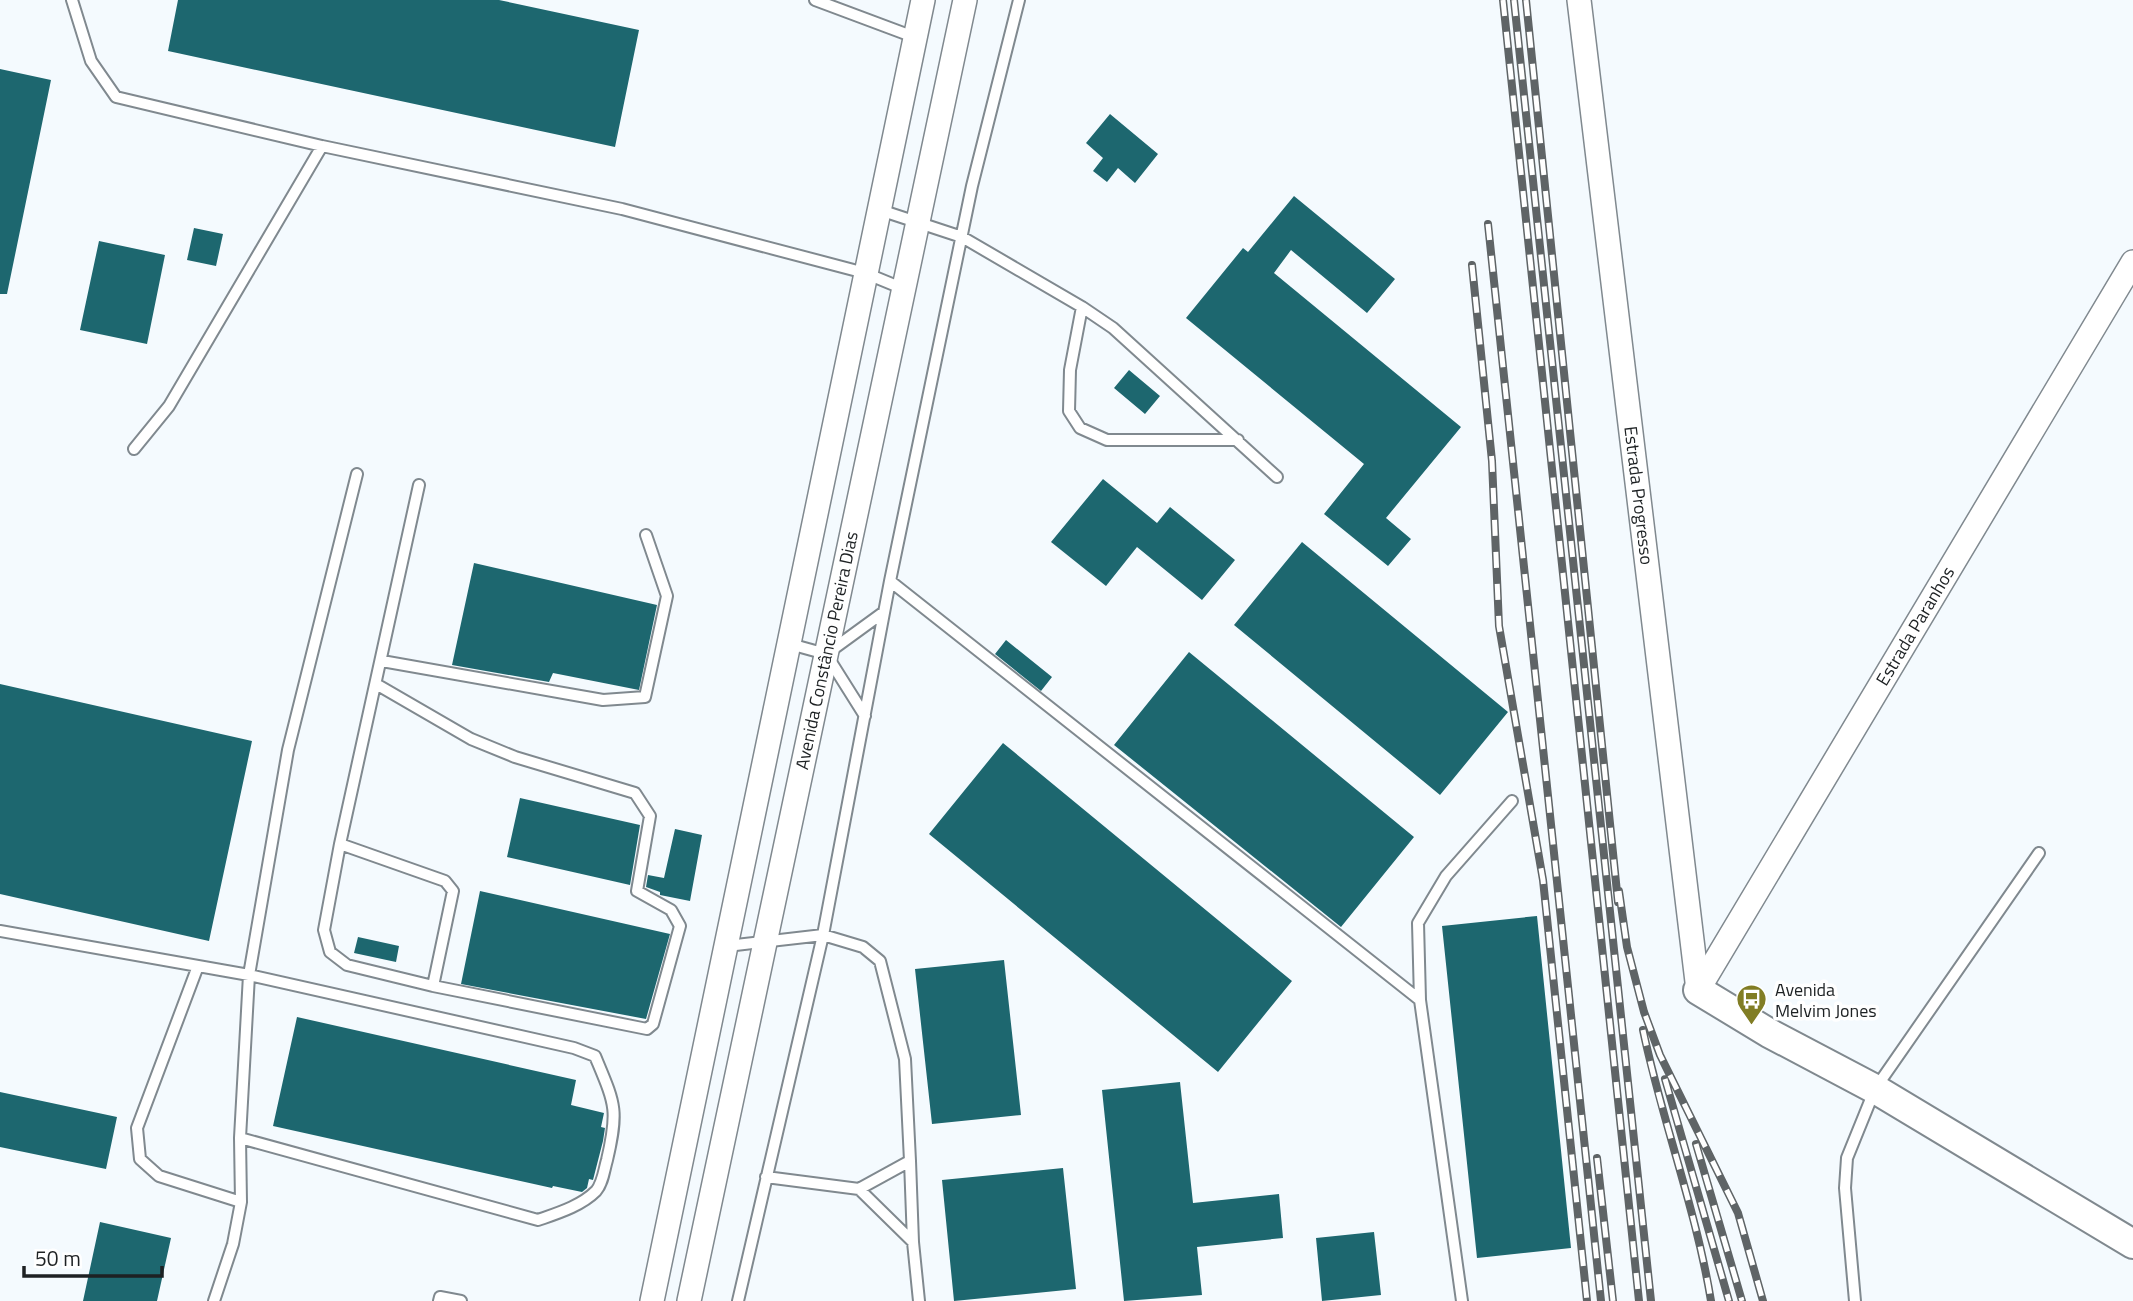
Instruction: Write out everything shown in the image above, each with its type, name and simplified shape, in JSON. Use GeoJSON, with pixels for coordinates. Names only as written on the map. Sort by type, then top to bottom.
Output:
{"type":"FeatureCollection","features":[{"type":"Feature","properties":{"kind":"street","name":"Avenida Constâncio Pereira Dias"},"geometry":{"type":"LineString","coordinates":[[652,1301],[790,644],[877,209],[923,0]]}},
{"type":"Feature","properties":{"kind":"street","name":"Avenida Constâncio Pereira Dias"},"geometry":{"type":"LineString","coordinates":[[690,1301],[965,0]]}},
{"type":"Feature","properties":{"kind":"street","name":"Estrada Progresso"},"geometry":{"type":"LineString","coordinates":[[1579,0],[1698,990]]}},
{"type":"Feature","properties":{"kind":"street","name":"Estrada Paranhos"},"geometry":{"type":"LineString","coordinates":[[1698,990],[2133,262]]}},
{"type":"Feature","properties":{"kind":"street"},"geometry":{"type":"LineString","coordinates":[[757,794],[796,799]]}},
{"type":"Feature","properties":{"kind":"street"},"geometry":{"type":"LineString","coordinates":[[1698,990],[1769,1033],[1875,1089],[2133,1244]]}},
{"type":"Feature","properties":{"kind":"lane"},"geometry":{"type":"LineString","coordinates":[[72,0],[91,61],[116,97],[321,146],[622,209],[865,273],[904,289]]}},
{"type":"Feature","properties":{"kind":"lane"},"geometry":{"type":"LineString","coordinates":[[815,0],[914,37]]}},
{"type":"Feature","properties":{"kind":"lane"},"geometry":{"type":"LineString","coordinates":[[738,1301],[823,935],[890,581],[962,237],[1019,0]]}},
{"type":"Feature","properties":{"kind":"lane"},"geometry":{"type":"LineString","coordinates":[[134,449],[169,406],[321,146]]}},
{"type":"Feature","properties":{"kind":"lane"},"geometry":{"type":"LineString","coordinates":[[877,209],[962,237],[1082,307],[1113,328],[1277,477]]}},
{"type":"Feature","properties":{"kind":"lane"},"geometry":{"type":"LineString","coordinates":[[1082,307],[1070,370],[1069,411],[1080,428],[1107,440],[1238,440]]}},
{"type":"Feature","properties":{"kind":"lane"},"geometry":{"type":"LineString","coordinates":[[214,1301],[233,1244],[240,1202],[240,1138],[249,975],[288,750],[357,474]]}},
{"type":"Feature","properties":{"kind":"lane"},"geometry":{"type":"LineString","coordinates":[[376,684],[471,739],[515,757],[635,793],[650,816],[638,891],[671,910],[680,926],[653,1024],[647,1029],[433,986],[347,965],[330,952],[324,930],[340,844],[419,485]]}},
{"type":"Feature","properties":{"kind":"lane"},"geometry":{"type":"LineString","coordinates":[[382,661],[603,700],[645,697],[667,596],[646,535]]}},
{"type":"Feature","properties":{"kind":"lane"},"geometry":{"type":"LineString","coordinates":[[890,581],[1420,1000]]}},
{"type":"Feature","properties":{"kind":"lane"},"geometry":{"type":"LineString","coordinates":[[826,654],[884,612]]}},
{"type":"Feature","properties":{"kind":"lane"},"geometry":{"type":"LineString","coordinates":[[790,644],[826,654],[864,716]]}},
{"type":"Feature","properties":{"kind":"lane"},"geometry":{"type":"LineString","coordinates":[[1462,1301],[1420,1000],[1418,923],[1446,876],[1512,801]]}},
{"type":"Feature","properties":{"kind":"lane"},"geometry":{"type":"LineString","coordinates":[[340,844],[446,881],[453,891],[433,986]]}},
{"type":"Feature","properties":{"kind":"lane"},"geometry":{"type":"LineString","coordinates":[[1855,1301],[1845,1188],[1847,1158],[1875,1089],[2039,853]]}},
{"type":"Feature","properties":{"kind":"lane"},"geometry":{"type":"LineString","coordinates":[[0,931],[249,975],[574,1048],[595,1056],[612,1097],[616,1123],[601,1182],[595,1191],[566,1211],[538,1220],[240,1138]]}},
{"type":"Feature","properties":{"kind":"lane"},"geometry":{"type":"LineString","coordinates":[[727,946],[823,935],[863,947],[880,961],[905,1059],[913,1242],[919,1301]]}},
{"type":"Feature","properties":{"kind":"lane"},"geometry":{"type":"LineString","coordinates":[[198,966],[137,1128],[140,1159],[159,1176],[240,1202]]}},
{"type":"Feature","properties":{"kind":"lane"},"geometry":{"type":"LineString","coordinates":[[766,1178],[859,1189],[910,1161]]}},
{"type":"Feature","properties":{"kind":"lane"},"geometry":{"type":"LineString","coordinates":[[859,1189],[913,1242]]}},
{"type":"Feature","properties":{"kind":"lane"},"geometry":{"type":"LineString","coordinates":[[439,1301],[440,1297],[461,1301]]}},
{"type":"Feature","properties":{"kind":"building"},"geometry":{"type":"Polygon","coordinates":[[[178,0],[499,0],[639,30],[615,147],[168,51],[178,0]]]}},
{"type":"Feature","properties":{"kind":"building"},"geometry":{"type":"Polygon","coordinates":[[[0,69],[51,80],[7,294],[0,294],[0,69]]]}},
{"type":"Feature","properties":{"kind":"building"},"geometry":{"type":"Polygon","coordinates":[[[1110,114],[1158,154],[1135,183],[1118,168],[1107,182],[1093,171],[1103,158],[1086,143],[1110,114]]]}},
{"type":"Feature","properties":{"kind":"building"},"geometry":{"type":"Polygon","coordinates":[[[1294,196],[1395,279],[1367,313],[1291,250],[1274,273],[1461,427],[1386,518],[1411,539],[1388,566],[1324,514],[1364,464],[1186,318],[1243,248],[1248,252],[1294,196]]]}},
{"type":"Feature","properties":{"kind":"building"},"geometry":{"type":"Polygon","coordinates":[[[194,228],[223,234],[216,266],[187,260],[194,228]]]}},
{"type":"Feature","properties":{"kind":"building"},"geometry":{"type":"Polygon","coordinates":[[[99,241],[165,255],[147,344],[80,330],[99,241]]]}},
{"type":"Feature","properties":{"kind":"building"},"geometry":{"type":"Polygon","coordinates":[[[1129,370],[1160,396],[1145,414],[1114,388],[1129,370]]]}},
{"type":"Feature","properties":{"kind":"building"},"geometry":{"type":"Polygon","coordinates":[[[1103,479],[1157,523],[1170,507],[1235,560],[1202,600],[1137,547],[1106,586],[1051,542],[1103,479]]]}},
{"type":"Feature","properties":{"kind":"building"},"geometry":{"type":"Polygon","coordinates":[[[1302,542],[1508,712],[1440,795],[1234,625],[1302,542]]]}},
{"type":"Feature","properties":{"kind":"building"},"geometry":{"type":"Polygon","coordinates":[[[474,563],[657,605],[639,690],[553,673],[549,682],[452,665],[474,563]]]}},
{"type":"Feature","properties":{"kind":"building"},"geometry":{"type":"Polygon","coordinates":[[[1006,640],[1052,677],[1041,691],[995,654],[1006,640]]]}},
{"type":"Feature","properties":{"kind":"building"},"geometry":{"type":"Polygon","coordinates":[[[1189,652],[1414,837],[1341,927],[1114,745],[1189,652]]]}},
{"type":"Feature","properties":{"kind":"building"},"geometry":{"type":"Polygon","coordinates":[[[0,684],[252,741],[209,941],[0,894],[0,684]]]}},
{"type":"Feature","properties":{"kind":"building"},"geometry":{"type":"Polygon","coordinates":[[[1003,743],[1292,981],[1218,1072],[929,834],[1003,743]]]}},
{"type":"Feature","properties":{"kind":"building"},"geometry":{"type":"Polygon","coordinates":[[[520,798],[640,825],[630,885],[507,857],[520,798]]]}},
{"type":"Feature","properties":{"kind":"building"},"geometry":{"type":"Polygon","coordinates":[[[675,829],[702,835],[690,901],[660,895],[660,892],[646,887],[648,875],[664,878],[675,829]]]}},
{"type":"Feature","properties":{"kind":"building"},"geometry":{"type":"Polygon","coordinates":[[[480,891],[670,934],[646,1019],[461,984],[480,891]]]}},
{"type":"Feature","properties":{"kind":"building"},"geometry":{"type":"Polygon","coordinates":[[[1537,916],[1571,1248],[1477,1258],[1442,926],[1537,916]]]}},
{"type":"Feature","properties":{"kind":"building"},"geometry":{"type":"Polygon","coordinates":[[[358,937],[399,946],[396,962],[354,953],[358,937]]]}},
{"type":"Feature","properties":{"kind":"building"},"geometry":{"type":"Polygon","coordinates":[[[1004,960],[1021,1115],[932,1124],[915,969],[1004,960]]]}},
{"type":"Feature","properties":{"kind":"building"},"geometry":{"type":"Polygon","coordinates":[[[297,1017],[576,1080],[571,1105],[604,1113],[601,1127],[605,1128],[603,1141],[593,1180],[589,1179],[587,1188],[582,1192],[553,1186],[552,1188],[273,1126],[297,1017]]]}},
{"type":"Feature","properties":{"kind":"building"},"geometry":{"type":"Polygon","coordinates":[[[1180,1082],[1193,1203],[1279,1194],[1283,1238],[1197,1247],[1202,1295],[1124,1301],[1102,1090],[1180,1082]]]}},
{"type":"Feature","properties":{"kind":"building"},"geometry":{"type":"Polygon","coordinates":[[[0,1092],[117,1117],[106,1169],[0,1147],[0,1092]]]}},
{"type":"Feature","properties":{"kind":"building"},"geometry":{"type":"Polygon","coordinates":[[[1063,1168],[1076,1289],[954,1301],[942,1180],[1063,1168]]]}},
{"type":"Feature","properties":{"kind":"building"},"geometry":{"type":"Polygon","coordinates":[[[100,1222],[171,1238],[157,1301],[83,1301],[100,1222]]]}},
{"type":"Feature","properties":{"kind":"building"},"geometry":{"type":"Polygon","coordinates":[[[1374,1232],[1381,1295],[1322,1301],[1316,1238],[1374,1232]]]}},
{"type":"Feature","properties":{"kind":"railway"},"geometry":{"type":"LineString","coordinates":[[1503,0],[1639,1301]]}},
{"type":"Feature","properties":{"kind":"railway"},"geometry":{"type":"LineString","coordinates":[[1514,0],[1651,1301]]}},
{"type":"Feature","properties":{"kind":"railway"},"geometry":{"type":"LineString","coordinates":[[1526,0],[1618,902]]}},
{"type":"Feature","properties":{"kind":"railway"},"geometry":{"type":"LineString","coordinates":[[1488,224],[1601,1301]]}},
{"type":"Feature","properties":{"kind":"railway"},"geometry":{"type":"LineString","coordinates":[[1472,265],[1492,461],[1499,626],[1543,880],[1587,1301]]}},
{"type":"Feature","properties":{"kind":"railway"},"geometry":{"type":"LineString","coordinates":[[1619,891],[1627,947],[1644,1012],[1660,1055],[1738,1213],[1763,1301]]}},
{"type":"Feature","properties":{"kind":"railway"},"geometry":{"type":"LineString","coordinates":[[1643,1030],[1697,1233],[1711,1301]]}},
{"type":"Feature","properties":{"kind":"railway"},"geometry":{"type":"LineString","coordinates":[[1665,1079],[1729,1301]]}},
{"type":"Feature","properties":{"kind":"railway"},"geometry":{"type":"LineString","coordinates":[[1696,1144],[1742,1301]]}},
{"type":"Feature","properties":{"kind":"railway"},"geometry":{"type":"LineString","coordinates":[[1597,1158],[1613,1301]]}},
{"type":"Feature","properties":{"kind":"place","name":"Avenida Melvim Jones"},"geometry":{"type":"Point","coordinates":[1752,1027]}}]}
